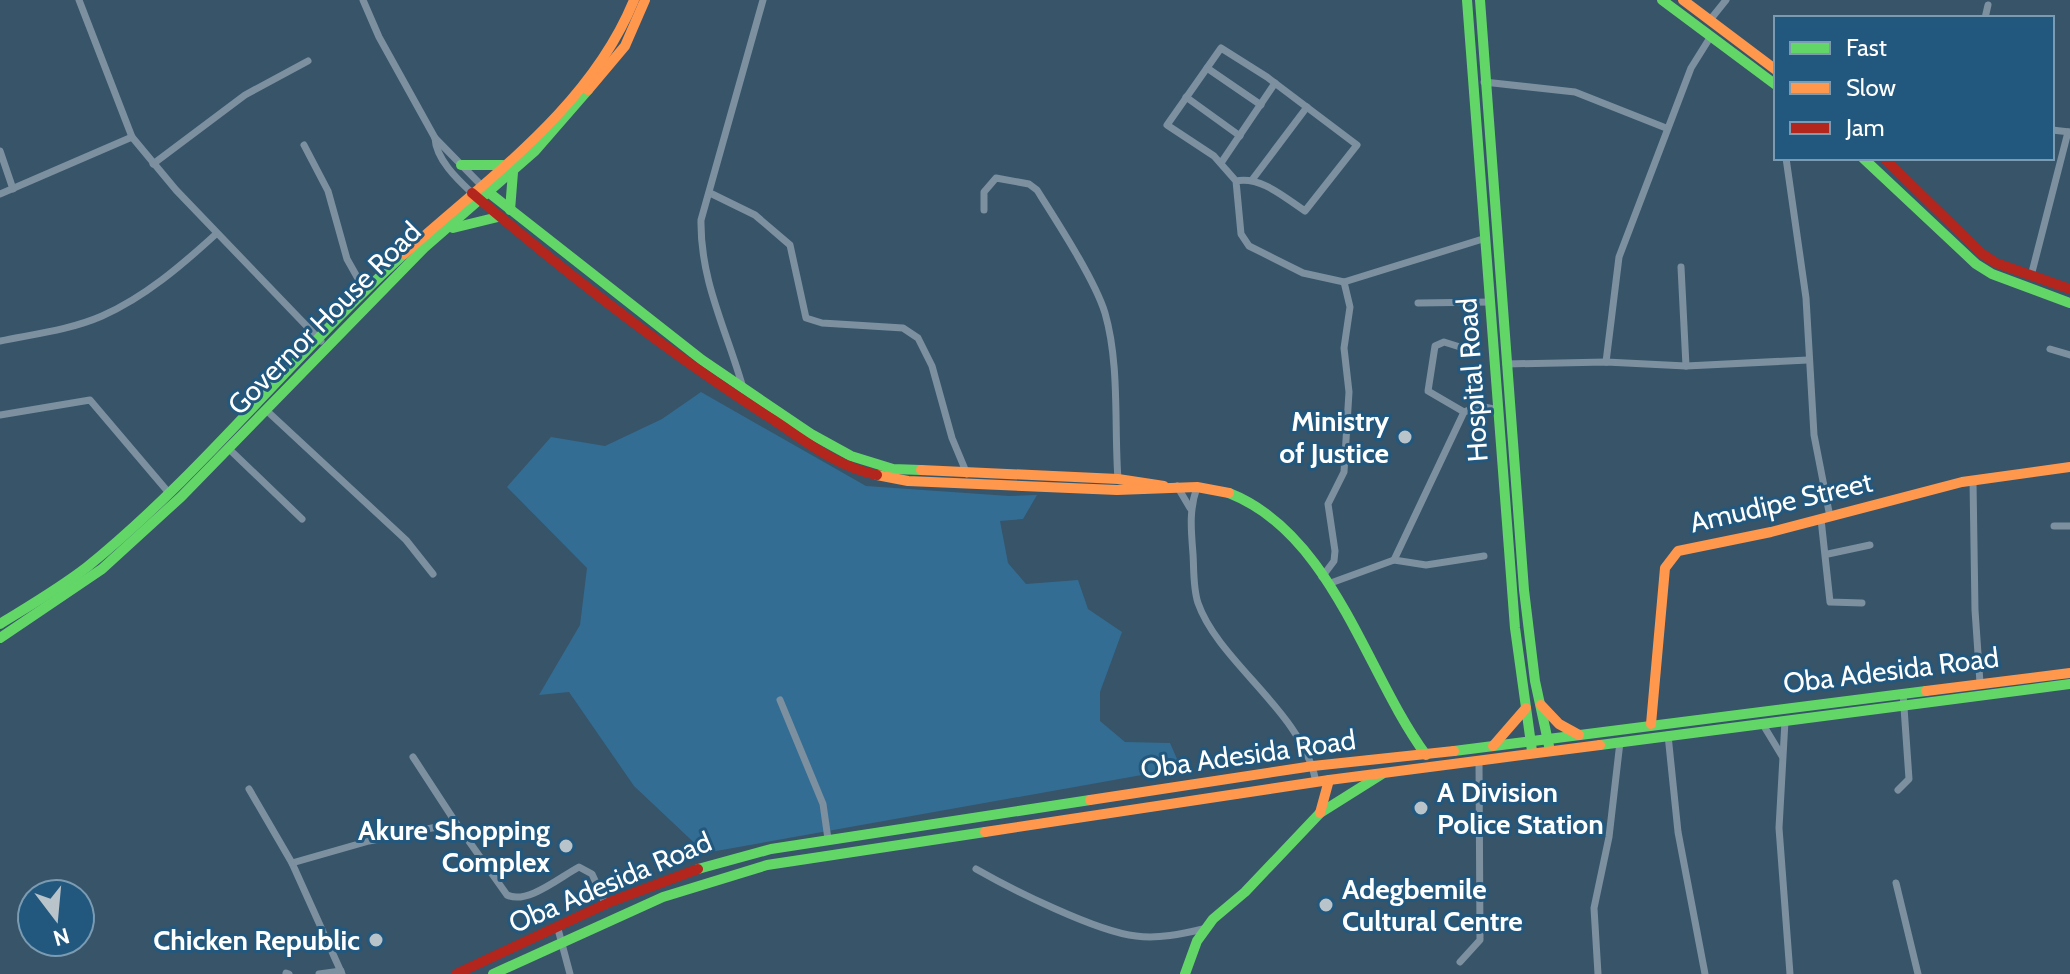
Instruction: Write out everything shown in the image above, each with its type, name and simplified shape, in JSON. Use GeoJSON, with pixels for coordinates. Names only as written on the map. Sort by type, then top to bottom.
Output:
{"type":"FeatureCollection","features":[{"type":"Feature","properties":{"kind":"main road","name":"Governor House Road"},"geometry":{"type":"LineString","coordinates":[[0,624],[86,567],[169,493],[321,342],[486,197],[597,69],[626,24],[634,0]]}},
{"type":"Feature","properties":{"kind":"main road","name":"Governor House Road"},"geometry":{"type":"LineString","coordinates":[[0,638],[102,569],[266,410],[365,291],[481,185],[509,169],[564,121],[625,46],[645,0]]}},
{"type":"Feature","properties":{"kind":"main road","name":"Hospital Road"},"geometry":{"type":"LineString","coordinates":[[1467,0],[1515,628],[1532,749]]}},
{"type":"Feature","properties":{"kind":"main road","name":"Hospital Road"},"geometry":{"type":"LineString","coordinates":[[1480,0],[1524,590],[1549,747]]}},
{"type":"Feature","properties":{"kind":"main road"},"geometry":{"type":"LineString","coordinates":[[1662,0],[1774,83]]}},
{"type":"Feature","properties":{"kind":"main road"},"geometry":{"type":"LineString","coordinates":[[1683,0],[1774,68]]}},
{"type":"Feature","properties":{"kind":"main road"},"geometry":{"type":"LineString","coordinates":[[1865,160],[1976,264],[1992,274],[2070,303]]}},
{"type":"Feature","properties":{"kind":"main road"},"geometry":{"type":"LineString","coordinates":[[1886,160],[1981,253],[2031,276],[2070,289]]}},
{"type":"Feature","properties":{"kind":"main road"},"geometry":{"type":"LineString","coordinates":[[461,165],[509,169],[510,210]]}},
{"type":"Feature","properties":{"kind":"main road"},"geometry":{"type":"LineString","coordinates":[[481,185],[498,217],[721,387],[849,469],[908,481],[1117,490],[1172,486]]}},
{"type":"Feature","properties":{"kind":"main road"},"geometry":{"type":"LineString","coordinates":[[472,193],[510,210],[630,306],[744,390],[811,434],[878,467],[967,474],[1118,479],[1197,487],[1232,494],[1262,511],[1284,529],[1325,580],[1377,667],[1400,720],[1426,755]]}},
{"type":"Feature","properties":{"kind":"main road"},"geometry":{"type":"LineString","coordinates":[[447,229],[498,217]]}},
{"type":"Feature","properties":{"kind":"main road","name":"Amudipe Street"},"geometry":{"type":"LineString","coordinates":[[1651,724],[1665,568],[1669,558],[1691,547],[1826,518],[1973,481],[2070,467]]}},
{"type":"Feature","properties":{"kind":"main road","name":"Oba Adesida Road"},"geometry":{"type":"LineString","coordinates":[[1549,747],[1580,736],[1651,724],[2070,673]]}},
{"type":"Feature","properties":{"kind":"main road","name":"Oba Adesida Road"},"geometry":{"type":"LineString","coordinates":[[493,974],[663,897],[767,865],[1329,780],[1479,762],[1532,749],[1620,742],[2070,684]]}},
{"type":"Feature","properties":{"kind":"main road"},"geometry":{"type":"LineString","coordinates":[[1541,705],[1559,724],[1580,736]]}},
{"type":"Feature","properties":{"kind":"main road"},"geometry":{"type":"LineString","coordinates":[[1491,748],[1526,708]]}},
{"type":"Feature","properties":{"kind":"main road","name":"Oba Adesida Road"},"geometry":{"type":"LineString","coordinates":[[456,974],[606,905],[723,859],[828,839],[1313,766],[1491,748],[1532,749]]}},
{"type":"Feature","properties":{"kind":"main road"},"geometry":{"type":"LineString","coordinates":[[1185,974],[1203,929],[1245,892],[1320,813],[1382,774]]}},
{"type":"Feature","properties":{"kind":"main road"},"geometry":{"type":"LineString","coordinates":[[1320,813],[1329,780]]}},
{"type":"Feature","properties":{"kind":"street"},"geometry":{"type":"LineString","coordinates":[[79,0],[132,137],[216,234],[321,342]]}},
{"type":"Feature","properties":{"kind":"street"},"geometry":{"type":"LineString","coordinates":[[363,0],[379,37],[448,167],[472,193]]}},
{"type":"Feature","properties":{"kind":"street"},"geometry":{"type":"LineString","coordinates":[[744,390],[712,298],[701,250],[701,220],[763,0]]}},
{"type":"Feature","properties":{"kind":"street"},"geometry":{"type":"LineString","coordinates":[[1710,20],[1726,0]]}},
{"type":"Feature","properties":{"kind":"street"},"geometry":{"type":"LineString","coordinates":[[1985,16],[1988,5]]}},
{"type":"Feature","properties":{"kind":"street"},"geometry":{"type":"LineString","coordinates":[[1606,362],[1619,257],[1666,128],[1691,68],[1711,36]]}},
{"type":"Feature","properties":{"kind":"street"},"geometry":{"type":"LineString","coordinates":[[1236,181],[1252,180],[1305,211],[1357,145],[1275,83],[1221,48],[1167,125],[1221,163],[1236,181],[1241,234],[1249,246],[1303,273],[1344,282],[1486,238]]}},
{"type":"Feature","properties":{"kind":"street"},"geometry":{"type":"LineString","coordinates":[[153,164],[245,95],[308,61]]}},
{"type":"Feature","properties":{"kind":"street"},"geometry":{"type":"LineString","coordinates":[[1207,68],[1261,105]]}},
{"type":"Feature","properties":{"kind":"street"},"geometry":{"type":"LineString","coordinates":[[1484,82],[1575,92],[1666,128]]}},
{"type":"Feature","properties":{"kind":"street"},"geometry":{"type":"LineString","coordinates":[[1221,163],[1275,83]]}},
{"type":"Feature","properties":{"kind":"street"},"geometry":{"type":"LineString","coordinates":[[1186,97],[1240,136]]}},
{"type":"Feature","properties":{"kind":"street"},"geometry":{"type":"LineString","coordinates":[[1252,180],[1307,107]]}},
{"type":"Feature","properties":{"kind":"street"},"geometry":{"type":"LineString","coordinates":[[2031,276],[2069,132]]}},
{"type":"Feature","properties":{"kind":"street"},"geometry":{"type":"LineString","coordinates":[[0,194],[132,137]]}},
{"type":"Feature","properties":{"kind":"street"},"geometry":{"type":"LineString","coordinates":[[435,138],[481,185]]}},
{"type":"Feature","properties":{"kind":"street"},"geometry":{"type":"LineString","coordinates":[[304,145],[328,191],[347,259],[365,291]]}},
{"type":"Feature","properties":{"kind":"street"},"geometry":{"type":"LineString","coordinates":[[0,151],[13,189]]}},
{"type":"Feature","properties":{"kind":"street"},"geometry":{"type":"LineString","coordinates":[[1786,160],[1806,298],[1814,435],[1826,518],[1831,604],[1862,603]]}},
{"type":"Feature","properties":{"kind":"street"},"geometry":{"type":"LineString","coordinates":[[984,210],[984,192],[996,178],[1029,184],[1037,190],[1093,287],[1105,312],[1110,340],[1118,479]]}},
{"type":"Feature","properties":{"kind":"street"},"geometry":{"type":"LineString","coordinates":[[710,193],[755,215],[790,245],[797,263],[806,318],[822,323],[903,328],[918,338],[932,366],[952,438],[967,474]]}},
{"type":"Feature","properties":{"kind":"street"},"geometry":{"type":"LineString","coordinates":[[0,341],[103,315],[179,268],[216,234]]}},
{"type":"Feature","properties":{"kind":"street"},"geometry":{"type":"LineString","coordinates":[[1681,267],[1686,366]]}},
{"type":"Feature","properties":{"kind":"street"},"geometry":{"type":"LineString","coordinates":[[1325,580],[1335,551],[1328,504],[1344,472],[1349,392],[1344,348],[1350,307],[1344,282]]}},
{"type":"Feature","properties":{"kind":"street"},"geometry":{"type":"LineString","coordinates":[[1418,303],[1491,302]]}},
{"type":"Feature","properties":{"kind":"street"},"geometry":{"type":"LineString","coordinates":[[1464,412],[1428,391],[1431,356],[1435,346],[1444,342],[1476,352]]}},
{"type":"Feature","properties":{"kind":"street"},"geometry":{"type":"LineString","coordinates":[[2050,349],[2070,355]]}},
{"type":"Feature","properties":{"kind":"street"},"geometry":{"type":"LineString","coordinates":[[1506,364],[1606,362],[1686,366],[1808,360]]}},
{"type":"Feature","properties":{"kind":"street"},"geometry":{"type":"LineString","coordinates":[[0,415],[90,400],[169,493]]}},
{"type":"Feature","properties":{"kind":"street"},"geometry":{"type":"LineString","coordinates":[[1394,560],[1464,412],[1479,406],[1499,410]]}},
{"type":"Feature","properties":{"kind":"street"},"geometry":{"type":"LineString","coordinates":[[266,410],[406,540],[433,574]]}},
{"type":"Feature","properties":{"kind":"street"},"geometry":{"type":"LineString","coordinates":[[228,448],[302,519]]}},
{"type":"Feature","properties":{"kind":"street"},"geometry":{"type":"LineString","coordinates":[[1973,481],[1975,610],[1980,683]]}},
{"type":"Feature","properties":{"kind":"street"},"geometry":{"type":"LineString","coordinates":[[1172,486],[1190,508]]}},
{"type":"Feature","properties":{"kind":"street"},"geometry":{"type":"LineString","coordinates":[[1197,487],[1190,508],[1196,590],[1201,610],[1292,731],[1313,766],[1316,782]]}},
{"type":"Feature","properties":{"kind":"street"},"geometry":{"type":"LineString","coordinates":[[2054,526],[2070,526]]}},
{"type":"Feature","properties":{"kind":"street"},"geometry":{"type":"LineString","coordinates":[[1828,554],[1870,545]]}},
{"type":"Feature","properties":{"kind":"street"},"geometry":{"type":"LineString","coordinates":[[1325,580],[1394,560],[1426,565],[1484,556]]}},
{"type":"Feature","properties":{"kind":"street"},"geometry":{"type":"LineString","coordinates":[[1898,790],[1909,779],[1903,693]]}},
{"type":"Feature","properties":{"kind":"street"},"geometry":{"type":"LineString","coordinates":[[780,700],[823,804],[828,839]]}},
{"type":"Feature","properties":{"kind":"street"},"geometry":{"type":"LineString","coordinates":[[1785,721],[1781,872],[1790,974]]}},
{"type":"Feature","properties":{"kind":"street"},"geometry":{"type":"LineString","coordinates":[[1762,723],[1783,758]]}},
{"type":"Feature","properties":{"kind":"street"},"geometry":{"type":"LineString","coordinates":[[1668,735],[1678,832],[1705,974]]}},
{"type":"Feature","properties":{"kind":"street"},"geometry":{"type":"LineString","coordinates":[[1598,974],[1594,908],[1609,837],[1620,742]]}},
{"type":"Feature","properties":{"kind":"street"},"geometry":{"type":"LineString","coordinates":[[413,757],[507,895],[515,899],[526,896],[579,867],[592,874],[606,905]]}},
{"type":"Feature","properties":{"kind":"street"},"geometry":{"type":"LineString","coordinates":[[1460,962],[1480,940],[1479,762]]}},
{"type":"Feature","properties":{"kind":"street"},"geometry":{"type":"LineString","coordinates":[[249,789],[292,863],[341,972],[319,974]]}},
{"type":"Feature","properties":{"kind":"street"},"geometry":{"type":"LineString","coordinates":[[292,863],[369,841],[456,823]]}},
{"type":"Feature","properties":{"kind":"street"},"geometry":{"type":"LineString","coordinates":[[976,869],[1007,887],[1135,936],[1181,934],[1203,929]]}},
{"type":"Feature","properties":{"kind":"street"},"geometry":{"type":"LineString","coordinates":[[1896,883],[1918,974]]}},
{"type":"Feature","properties":{"kind":"street"},"geometry":{"type":"LineString","coordinates":[[558,929],[570,974]]}},
{"type":"Feature","properties":{"kind":"shaded area"},"geometry":{"type":"Polygon","coordinates":[[[701,392],[866,486],[1009,496],[1037,495],[1023,519],[1000,521],[1008,563],[1026,584],[1078,580],[1088,609],[1122,632],[1100,692],[1100,721],[1125,742],[1170,743],[1181,768],[705,853],[634,786],[569,692],[539,695],[580,625],[587,568],[507,487],[551,437],[605,446],[662,419],[701,392]]]}},
{"type":"Feature","properties":{"kind":"traffic: fast"},"geometry":{"type":"LineString","coordinates":[[1467,0],[1515,628],[1532,751]]}},
{"type":"Feature","properties":{"kind":"traffic: fast"},"geometry":{"type":"LineString","coordinates":[[1480,0],[1524,590],[1535,681],[1549,746]]}},
{"type":"Feature","properties":{"kind":"traffic: fast"},"geometry":{"type":"LineString","coordinates":[[1662,0],[1774,84]]}},
{"type":"Feature","properties":{"kind":"traffic: fast"},"geometry":{"type":"LineString","coordinates":[[0,638],[102,569],[181,497],[424,248],[535,151],[588,90]]}},
{"type":"Feature","properties":{"kind":"traffic: fast"},"geometry":{"type":"LineString","coordinates":[[1865,160],[1976,264],[1992,274],[2070,303]]}},
{"type":"Feature","properties":{"kind":"traffic: fast"},"geometry":{"type":"LineString","coordinates":[[461,165],[503,165]]}},
{"type":"Feature","properties":{"kind":"traffic: fast"},"geometry":{"type":"LineString","coordinates":[[510,210],[513,172]]}},
{"type":"Feature","properties":{"kind":"traffic: fast"},"geometry":{"type":"LineString","coordinates":[[487,191],[702,360],[811,434],[851,456],[893,469],[921,470]]}},
{"type":"Feature","properties":{"kind":"traffic: fast"},"geometry":{"type":"LineString","coordinates":[[453,228],[498,217]]}},
{"type":"Feature","properties":{"kind":"traffic: fast"},"geometry":{"type":"LineString","coordinates":[[0,624],[77,575],[129,531],[404,254]]}},
{"type":"Feature","properties":{"kind":"traffic: fast"},"geometry":{"type":"LineString","coordinates":[[1229,493],[1265,513],[1295,540],[1321,573],[1426,755]]}},
{"type":"Feature","properties":{"kind":"traffic: fast"},"geometry":{"type":"LineString","coordinates":[[1600,745],[2070,684]]}},
{"type":"Feature","properties":{"kind":"traffic: fast"},"geometry":{"type":"LineString","coordinates":[[1454,751],[1926,691]]}},
{"type":"Feature","properties":{"kind":"traffic: fast"},"geometry":{"type":"LineString","coordinates":[[1185,974],[1197,941],[1213,919],[1245,892],[1320,813],[1382,774]]}},
{"type":"Feature","properties":{"kind":"traffic: fast"},"geometry":{"type":"LineString","coordinates":[[698,869],[771,849],[1090,800]]}},
{"type":"Feature","properties":{"kind":"traffic: fast"},"geometry":{"type":"LineString","coordinates":[[493,974],[663,897],[767,865],[985,832]]}},
{"type":"Feature","properties":{"kind":"traffic: slow"},"geometry":{"type":"LineString","coordinates":[[404,254],[502,169],[564,108],[615,39],[634,0]]}},
{"type":"Feature","properties":{"kind":"traffic: slow"},"geometry":{"type":"LineString","coordinates":[[588,90],[625,46],[645,0]]}},
{"type":"Feature","properties":{"kind":"traffic: slow"},"geometry":{"type":"LineString","coordinates":[[1683,0],[1774,68]]}},
{"type":"Feature","properties":{"kind":"traffic: slow"},"geometry":{"type":"LineString","coordinates":[[1651,724],[1665,568],[1678,551],[1771,532],[1962,482],[2070,467]]}},
{"type":"Feature","properties":{"kind":"traffic: slow"},"geometry":{"type":"LineString","coordinates":[[921,470],[1118,479],[1164,486]]}},
{"type":"Feature","properties":{"kind":"traffic: slow"},"geometry":{"type":"LineString","coordinates":[[877,475],[908,481],[1117,490],[1197,487],[1229,493]]}},
{"type":"Feature","properties":{"kind":"traffic: slow"},"geometry":{"type":"LineString","coordinates":[[1926,691],[2070,673]]}},
{"type":"Feature","properties":{"kind":"traffic: slow"},"geometry":{"type":"LineString","coordinates":[[1541,705],[1559,724],[1579,735]]}},
{"type":"Feature","properties":{"kind":"traffic: slow"},"geometry":{"type":"LineString","coordinates":[[1493,746],[1526,708]]}},
{"type":"Feature","properties":{"kind":"traffic: slow"},"geometry":{"type":"LineString","coordinates":[[985,832],[1329,780],[1600,745]]}},
{"type":"Feature","properties":{"kind":"traffic: slow"},"geometry":{"type":"LineString","coordinates":[[1090,800],[1313,766],[1454,751]]}},
{"type":"Feature","properties":{"kind":"traffic: slow"},"geometry":{"type":"LineString","coordinates":[[1320,813],[1329,780]]}},
{"type":"Feature","properties":{"kind":"traffic: jam"},"geometry":{"type":"LineString","coordinates":[[1886,160],[1981,253],[1996,263],[2070,289]]}},
{"type":"Feature","properties":{"kind":"traffic: jam"},"geometry":{"type":"LineString","coordinates":[[472,193],[657,341],[824,453],[849,466],[877,475]]}},
{"type":"Feature","properties":{"kind":"traffic: jam"},"geometry":{"type":"LineString","coordinates":[[456,974],[610,902],[698,869]]}},
{"type":"Feature","properties":{"kind":"place","name":"Ministry of Justice"},"geometry":{"type":"Point","coordinates":[1405,437]}},
{"type":"Feature","properties":{"kind":"place","name":"A Division Police Station"},"geometry":{"type":"Point","coordinates":[1421,808]}},
{"type":"Feature","properties":{"kind":"place","name":"Akure Shopping Complex"},"geometry":{"type":"Point","coordinates":[566,846]}},
{"type":"Feature","properties":{"kind":"place","name":"Adegbemile Cultural Centre"},"geometry":{"type":"Point","coordinates":[1326,905]}},
{"type":"Feature","properties":{"kind":"place","name":"Chicken Republic"},"geometry":{"type":"Point","coordinates":[376,940]}}]}
